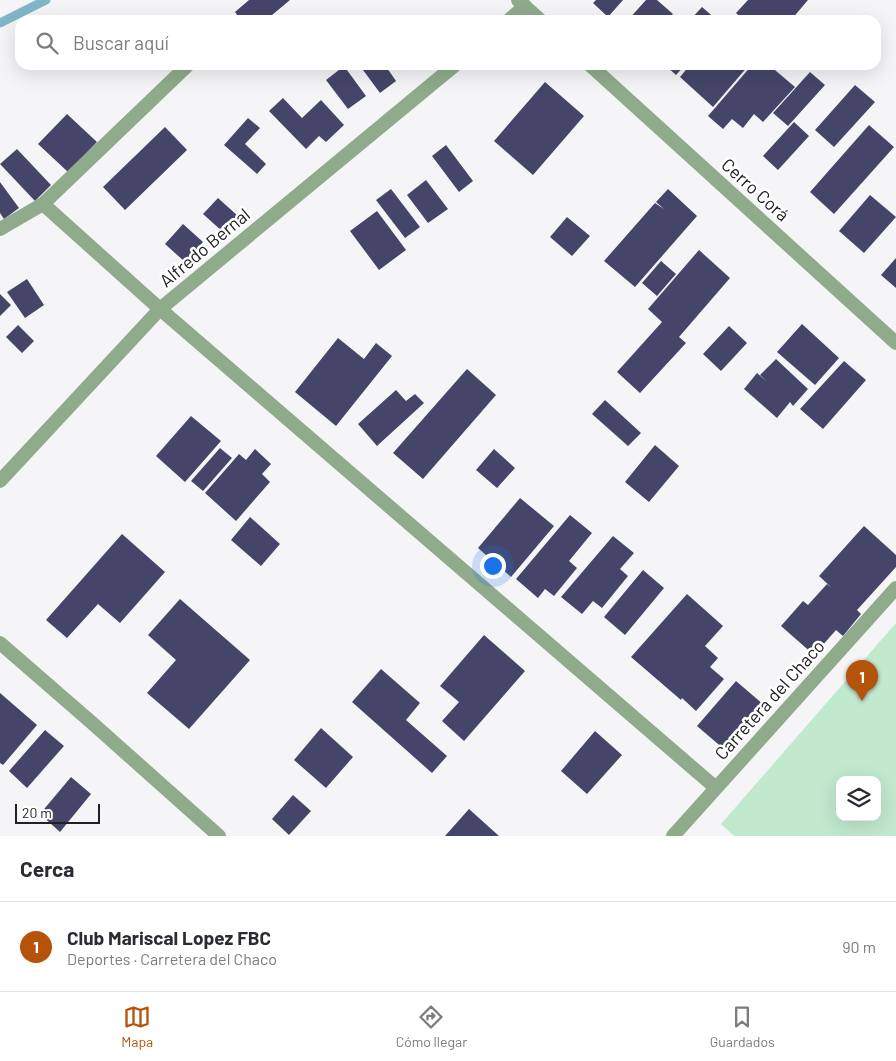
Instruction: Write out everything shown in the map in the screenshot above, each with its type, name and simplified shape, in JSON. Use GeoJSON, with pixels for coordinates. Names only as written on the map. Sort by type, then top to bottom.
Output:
{"type":"FeatureCollection","features":[{"type":"Feature","properties":{"kind":"street"},"geometry":{"type":"LineString","coordinates":[[513,15],[521,3],[534,15]]}},
{"type":"Feature","properties":{"kind":"street"},"geometry":{"type":"LineString","coordinates":[[0,229],[43,204],[183,70]]}},
{"type":"Feature","properties":{"kind":"street","name":"Alfredo Bernal"},"geometry":{"type":"LineString","coordinates":[[0,481],[160,309],[448,70]]}},
{"type":"Feature","properties":{"kind":"street","name":"Cerro Corá"},"geometry":{"type":"LineString","coordinates":[[596,70],[896,343]]}},
{"type":"Feature","properties":{"kind":"street"},"geometry":{"type":"LineString","coordinates":[[43,204],[160,309],[716,788]]}},
{"type":"Feature","properties":{"kind":"street","name":"Carretera del Chaco"},"geometry":{"type":"LineString","coordinates":[[673,836],[896,588]]}},
{"type":"Feature","properties":{"kind":"street"},"geometry":{"type":"LineString","coordinates":[[0,643],[219,836]]}},
{"type":"Feature","properties":{"kind":"green space"},"geometry":{"type":"Polygon","coordinates":[[[896,623],[896,836],[734,836],[721,824],[896,623]]]}},
{"type":"Feature","properties":{"kind":"building"},"geometry":{"type":"Polygon","coordinates":[[[249,0],[290,0],[272,15],[237,15],[235,12],[249,0]]]}},
{"type":"Feature","properties":{"kind":"building"},"geometry":{"type":"Polygon","coordinates":[[[596,0],[623,0],[610,15],[606,15],[593,3],[596,0]]]}},
{"type":"Feature","properties":{"kind":"building"},"geometry":{"type":"Polygon","coordinates":[[[646,0],[657,0],[673,14],[672,15],[632,15],[646,0]]]}},
{"type":"Feature","properties":{"kind":"building"},"geometry":{"type":"Polygon","coordinates":[[[748,0],[808,0],[795,15],[738,15],[736,13],[748,0]]]}},
{"type":"Feature","properties":{"kind":"building"},"geometry":{"type":"Polygon","coordinates":[[[702,7],[711,15],[695,15],[702,7]]]}},
{"type":"Feature","properties":{"kind":"building"},"geometry":{"type":"Polygon","coordinates":[[[339,70],[347,70],[366,96],[348,109],[326,80],[339,70]]]}},
{"type":"Feature","properties":{"kind":"building"},"geometry":{"type":"Polygon","coordinates":[[[363,70],[388,70],[396,81],[380,93],[363,70]]]}},
{"type":"Feature","properties":{"kind":"building"},"geometry":{"type":"Polygon","coordinates":[[[670,70],[680,70],[676,75],[670,70]]]}},
{"type":"Feature","properties":{"kind":"building"},"geometry":{"type":"Polygon","coordinates":[[[686,70],[745,70],[713,107],[680,77],[686,70]]]}},
{"type":"Feature","properties":{"kind":"building"},"geometry":{"type":"Polygon","coordinates":[[[748,70],[775,70],[795,87],[763,122],[754,114],[743,128],[732,119],[723,129],[708,116],[748,70]]]}},
{"type":"Feature","properties":{"kind":"building"},"geometry":{"type":"Polygon","coordinates":[[[810,72],[825,85],[788,126],[773,113],[810,72]]]}},
{"type":"Feature","properties":{"kind":"building"},"geometry":{"type":"Polygon","coordinates":[[[545,82],[584,116],[533,175],[494,141],[545,82]]]}},
{"type":"Feature","properties":{"kind":"building"},"geometry":{"type":"Polygon","coordinates":[[[855,85],[875,102],[834,147],[815,130],[855,85]]]}},
{"type":"Feature","properties":{"kind":"building"},"geometry":{"type":"Polygon","coordinates":[[[283,98],[302,118],[321,100],[344,125],[326,142],[319,136],[306,149],[269,111],[283,98]]]}},
{"type":"Feature","properties":{"kind":"building"},"geometry":{"type":"Polygon","coordinates":[[[67,114],[97,142],[68,172],[38,144],[67,114]]]}},
{"type":"Feature","properties":{"kind":"building"},"geometry":{"type":"Polygon","coordinates":[[[248,118],[260,128],[245,144],[266,164],[257,174],[224,145],[248,118]]]}},
{"type":"Feature","properties":{"kind":"building"},"geometry":{"type":"Polygon","coordinates":[[[794,122],[809,136],[778,170],[763,156],[794,122]]]}},
{"type":"Feature","properties":{"kind":"building"},"geometry":{"type":"Polygon","coordinates":[[[869,125],[894,147],[834,214],[810,192],[869,125]]]}},
{"type":"Feature","properties":{"kind":"building"},"geometry":{"type":"Polygon","coordinates":[[[165,127],[187,150],[125,210],[103,187],[165,127]]]}},
{"type":"Feature","properties":{"kind":"building"},"geometry":{"type":"Polygon","coordinates":[[[446,145],[473,181],[459,192],[432,156],[446,145]]]}},
{"type":"Feature","properties":{"kind":"building"},"geometry":{"type":"Polygon","coordinates":[[[17,149],[51,185],[35,201],[0,164],[17,149]]]}},
{"type":"Feature","properties":{"kind":"building"},"geometry":{"type":"Polygon","coordinates":[[[426,180],[448,209],[428,223],[407,195],[426,180]]]}},
{"type":"Feature","properties":{"kind":"building"},"geometry":{"type":"Polygon","coordinates":[[[0,182],[19,208],[4,219],[0,213],[0,182]]]}},
{"type":"Feature","properties":{"kind":"building"},"geometry":{"type":"Polygon","coordinates":[[[391,189],[420,227],[405,238],[376,200],[391,189]]]}},
{"type":"Feature","properties":{"kind":"building"},"geometry":{"type":"Polygon","coordinates":[[[668,189],[697,216],[635,287],[604,261],[655,203],[664,209],[656,202],[668,189]]]}},
{"type":"Feature","properties":{"kind":"building"},"geometry":{"type":"Polygon","coordinates":[[[870,195],[896,217],[864,253],[839,231],[870,195]]]}},
{"type":"Feature","properties":{"kind":"building"},"geometry":{"type":"Polygon","coordinates":[[[218,198],[238,216],[223,232],[203,214],[218,198]]]}},
{"type":"Feature","properties":{"kind":"building"},"geometry":{"type":"Polygon","coordinates":[[[377,211],[406,250],[379,270],[350,231],[377,211]]]}},
{"type":"Feature","properties":{"kind":"building"},"geometry":{"type":"Polygon","coordinates":[[[567,217],[590,236],[572,256],[550,237],[567,217]]]}},
{"type":"Feature","properties":{"kind":"building"},"geometry":{"type":"Polygon","coordinates":[[[183,224],[203,242],[185,262],[165,244],[183,224]]]}},
{"type":"Feature","properties":{"kind":"building"},"geometry":{"type":"Polygon","coordinates":[[[699,250],[730,278],[679,337],[686,343],[640,393],[617,372],[662,322],[648,309],[699,250]]]}},
{"type":"Feature","properties":{"kind":"building"},"geometry":{"type":"Polygon","coordinates":[[[896,258],[896,288],[881,275],[896,258]]]}},
{"type":"Feature","properties":{"kind":"building"},"geometry":{"type":"Polygon","coordinates":[[[661,261],[676,274],[657,296],[642,283],[661,261]]]}},
{"type":"Feature","properties":{"kind":"building"},"geometry":{"type":"Polygon","coordinates":[[[27,279],[44,305],[25,318],[7,292],[27,279]]]}},
{"type":"Feature","properties":{"kind":"building"},"geometry":{"type":"Polygon","coordinates":[[[0,294],[11,305],[0,316],[0,294]]]}},
{"type":"Feature","properties":{"kind":"building"},"geometry":{"type":"Polygon","coordinates":[[[802,324],[839,358],[815,385],[777,352],[802,324]]]}},
{"type":"Feature","properties":{"kind":"building"},"geometry":{"type":"Polygon","coordinates":[[[18,325],[34,341],[22,353],[6,337],[18,325]]]}},
{"type":"Feature","properties":{"kind":"building"},"geometry":{"type":"Polygon","coordinates":[[[729,326],[747,343],[721,371],[703,354],[729,326]]]}},
{"type":"Feature","properties":{"kind":"building"},"geometry":{"type":"Polygon","coordinates":[[[338,338],[364,359],[376,343],[392,356],[336,426],[295,392],[338,338]]]}},
{"type":"Feature","properties":{"kind":"building"},"geometry":{"type":"Polygon","coordinates":[[[776,359],[808,389],[793,406],[790,402],[777,418],[744,389],[757,373],[767,382],[760,375],[776,359]]]}},
{"type":"Feature","properties":{"kind":"building"},"geometry":{"type":"Polygon","coordinates":[[[844,361],[866,380],[823,429],[800,409],[844,361]]]}},
{"type":"Feature","properties":{"kind":"building"},"geometry":{"type":"Polygon","coordinates":[[[467,369],[496,395],[423,479],[393,453],[467,369]]]}},
{"type":"Feature","properties":{"kind":"building"},"geometry":{"type":"Polygon","coordinates":[[[396,390],[406,401],[415,394],[424,403],[377,446],[358,424],[396,390]]]}},
{"type":"Feature","properties":{"kind":"building"},"geometry":{"type":"Polygon","coordinates":[[[605,400],[641,433],[628,446],[592,414],[605,400]]]}},
{"type":"Feature","properties":{"kind":"building"},"geometry":{"type":"Polygon","coordinates":[[[191,416],[221,441],[185,482],[156,456],[191,416]]]}},
{"type":"Feature","properties":{"kind":"building"},"geometry":{"type":"Polygon","coordinates":[[[655,445],[679,466],[649,502],[625,482],[655,445]]]}},
{"type":"Feature","properties":{"kind":"building"},"geometry":{"type":"Polygon","coordinates":[[[220,448],[232,458],[203,491],[191,481],[220,448]]]}},
{"type":"Feature","properties":{"kind":"building"},"geometry":{"type":"Polygon","coordinates":[[[255,449],[271,464],[262,474],[270,482],[236,521],[205,493],[239,454],[246,460],[255,449]]]}},
{"type":"Feature","properties":{"kind":"building"},"geometry":{"type":"Polygon","coordinates":[[[494,449],[515,468],[497,488],[476,470],[494,449]]]}},
{"type":"Feature","properties":{"kind":"building"},"geometry":{"type":"Polygon","coordinates":[[[520,498],[554,526],[511,577],[478,548],[520,498]]]}},
{"type":"Feature","properties":{"kind":"building"},"geometry":{"type":"Polygon","coordinates":[[[570,515],[592,533],[569,561],[577,568],[554,596],[545,589],[538,598],[516,579],[570,515]]]}},
{"type":"Feature","properties":{"kind":"building"},"geometry":{"type":"Polygon","coordinates":[[[250,517],[280,544],[261,566],[231,540],[250,517]]]}},
{"type":"Feature","properties":{"kind":"building"},"geometry":{"type":"Polygon","coordinates":[[[864,526],[896,555],[896,567],[857,610],[861,614],[843,636],[836,630],[814,655],[781,626],[803,601],[808,605],[827,584],[832,588],[819,576],[864,526]]]}},
{"type":"Feature","properties":{"kind":"building"},"geometry":{"type":"Polygon","coordinates":[[[122,534],[165,572],[120,623],[98,604],[67,638],[46,620],[122,534]]]}},
{"type":"Feature","properties":{"kind":"building"},"geometry":{"type":"Polygon","coordinates":[[[613,536],[634,553],[620,569],[628,576],[602,608],[593,601],[582,614],[561,597],[613,536]]]}},
{"type":"Feature","properties":{"kind":"building"},"geometry":{"type":"Polygon","coordinates":[[[643,570],[664,588],[625,635],[604,617],[643,570]]]}},
{"type":"Feature","properties":{"kind":"building"},"geometry":{"type":"Polygon","coordinates":[[[687,594],[723,626],[705,646],[718,658],[710,667],[724,679],[696,711],[631,657],[687,594]]]}},
{"type":"Feature","properties":{"kind":"building"},"geometry":{"type":"Polygon","coordinates":[[[180,599],[250,660],[189,729],[147,693],[176,660],[148,635],[180,599]]]}},
{"type":"Feature","properties":{"kind":"building"},"geometry":{"type":"Polygon","coordinates":[[[484,635],[525,671],[464,741],[442,721],[459,702],[440,686],[484,635]]]}},
{"type":"Feature","properties":{"kind":"building"},"geometry":{"type":"Polygon","coordinates":[[[381,669],[420,703],[406,720],[447,756],[432,773],[352,702],[381,669]]]}},
{"type":"Feature","properties":{"kind":"building"},"geometry":{"type":"Polygon","coordinates":[[[736,681],[764,705],[725,750],[697,726],[736,681]]]}},
{"type":"Feature","properties":{"kind":"building"},"geometry":{"type":"Polygon","coordinates":[[[0,693],[37,725],[3,765],[0,763],[0,693]]]}},
{"type":"Feature","properties":{"kind":"building"},"geometry":{"type":"Polygon","coordinates":[[[321,728],[353,757],[326,788],[294,760],[321,728]]]}},
{"type":"Feature","properties":{"kind":"building"},"geometry":{"type":"Polygon","coordinates":[[[45,730],[64,746],[27,788],[9,771],[45,730]]]}},
{"type":"Feature","properties":{"kind":"building"},"geometry":{"type":"Polygon","coordinates":[[[595,731],[622,755],[587,794],[561,771],[595,731]]]}},
{"type":"Feature","properties":{"kind":"building"},"geometry":{"type":"Polygon","coordinates":[[[71,777],[91,794],[60,832],[40,814],[71,777]]]}},
{"type":"Feature","properties":{"kind":"building"},"geometry":{"type":"Polygon","coordinates":[[[293,795],[311,811],[289,835],[272,819],[293,795]]]}},
{"type":"Feature","properties":{"kind":"building"},"geometry":{"type":"Polygon","coordinates":[[[469,809],[499,836],[445,836],[469,809]]]}},
{"type":"Feature","properties":{"kind":"waterway"},"geometry":{"type":"LineString","coordinates":[[16,15],[46,0]]}},
{"type":"Feature","properties":{"kind":"waterway"},"geometry":{"type":"LineString","coordinates":[[0,23],[15,16]]}},
{"type":"Feature","properties":{"kind":"place","name":"Club Mariscal Lopez FBC"},"geometry":{"type":"Point","coordinates":[862,701]}}]}
